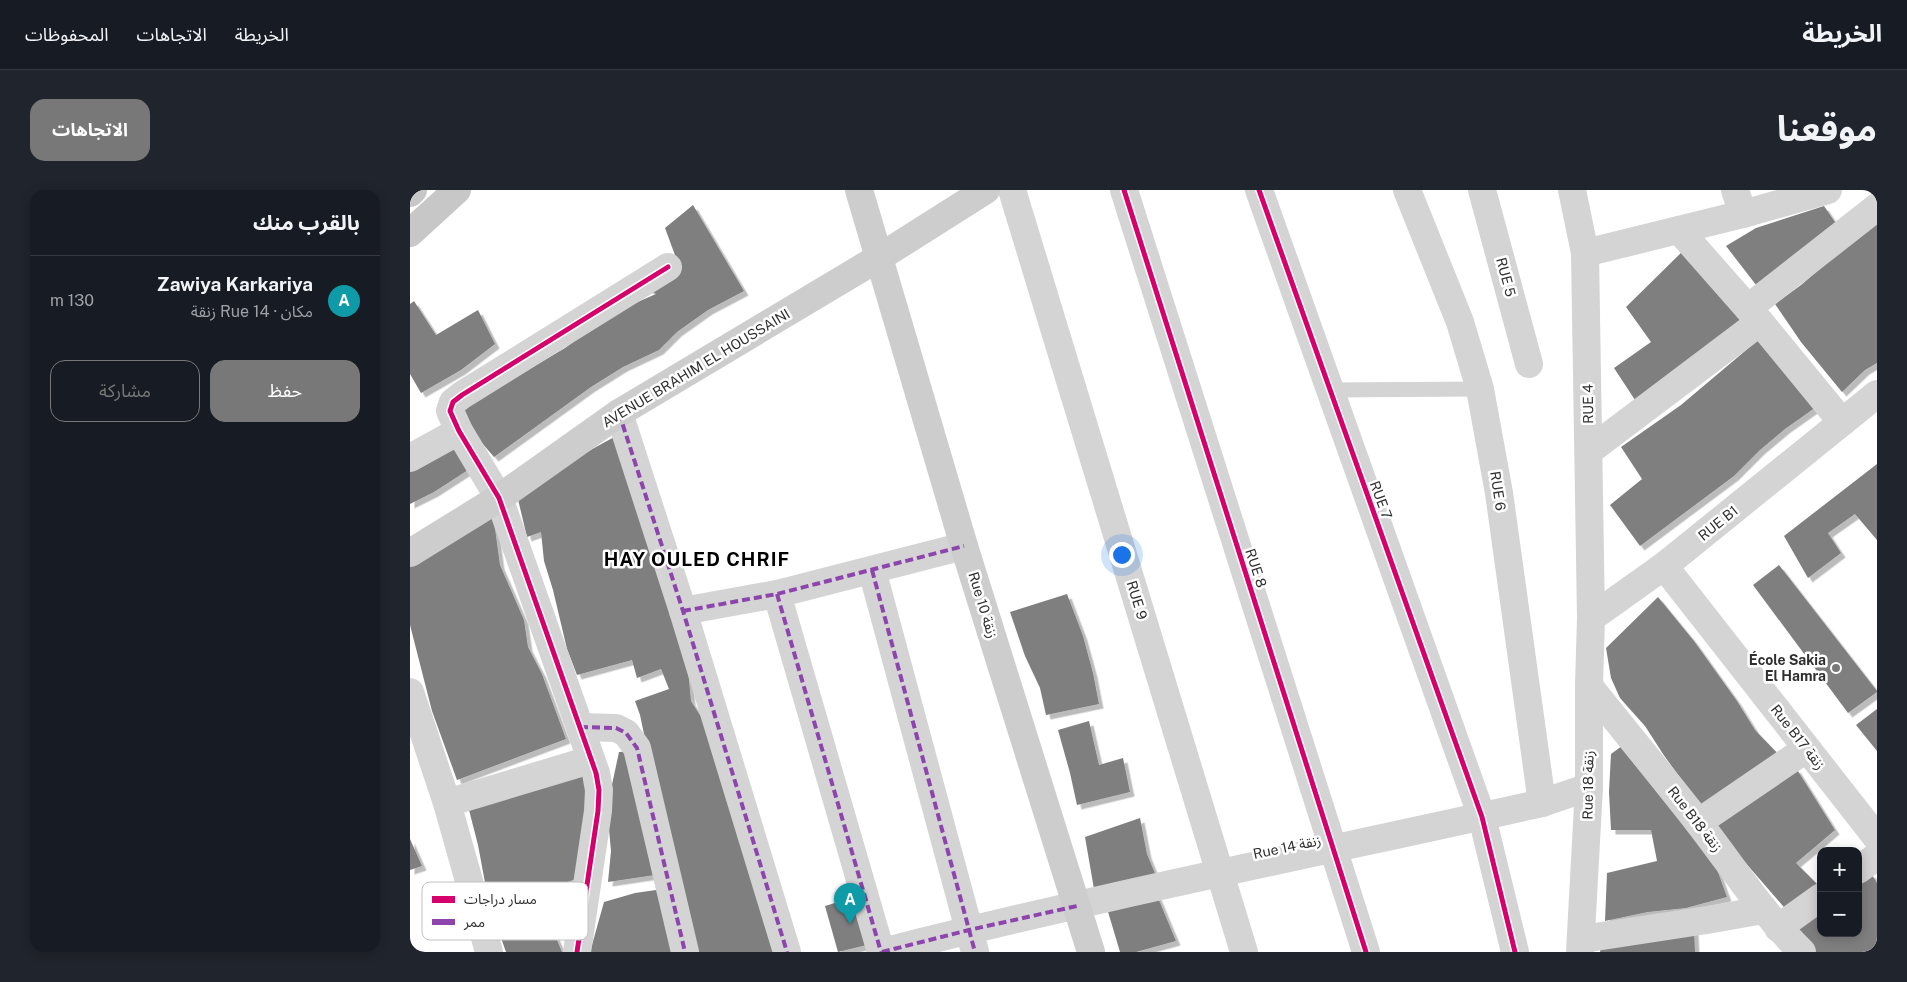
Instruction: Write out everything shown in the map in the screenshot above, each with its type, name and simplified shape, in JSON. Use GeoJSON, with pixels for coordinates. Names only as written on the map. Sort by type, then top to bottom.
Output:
{"type":"FeatureCollection","features":[{"type":"Feature","properties":{"kind":"main road"},"geometry":{"type":"LineString","coordinates":[[410,193],[413,190]]}},
{"type":"Feature","properties":{"kind":"main road"},"geometry":{"type":"LineString","coordinates":[[410,233],[457,190]]}},
{"type":"Feature","properties":{"kind":"street","name":"Rue 10 زنقة"},"geometry":{"type":"LineString","coordinates":[[859,190],[964,546],[1091,952]]}},
{"type":"Feature","properties":{"kind":"street","name":"AVENUE BRAHIM EL HOUSSAINI"},"geometry":{"type":"LineString","coordinates":[[410,553],[499,498],[619,413],[880,257],[986,190]]}},
{"type":"Feature","properties":{"kind":"street","name":"RUE 9"},"geometry":{"type":"LineString","coordinates":[[1012,190],[1244,952]]}},
{"type":"Feature","properties":{"kind":"street","name":"RUE 8"},"geometry":{"type":"LineString","coordinates":[[1124,190],[1366,952]]}},
{"type":"Feature","properties":{"kind":"street","name":"RUE 7"},"geometry":{"type":"LineString","coordinates":[[1259,190],[1482,817],[1515,952]]}},
{"type":"Feature","properties":{"kind":"street","name":"RUE 6"},"geometry":{"type":"LineString","coordinates":[[1407,190],[1460,322],[1480,389],[1499,493],[1542,803]]}},
{"type":"Feature","properties":{"kind":"street","name":"RUE 5"},"geometry":{"type":"LineString","coordinates":[[1482,190],[1529,364]]}},
{"type":"Feature","properties":{"kind":"street","name":"RUE 4"},"geometry":{"type":"LineString","coordinates":[[1572,190],[1584,253],[1590,618]]}},
{"type":"Feature","properties":{"kind":"street"},"geometry":{"type":"LineString","coordinates":[[1584,253],[1679,230],[1739,202],[1828,190]]}},
{"type":"Feature","properties":{"kind":"street"},"geometry":{"type":"LineString","coordinates":[[1588,451],[1754,315],[1877,207]]}},
{"type":"Feature","properties":{"kind":"street"},"geometry":{"type":"LineString","coordinates":[[1679,230],[1754,315],[1842,422]]}},
{"type":"Feature","properties":{"kind":"street"},"geometry":{"type":"LineString","coordinates":[[587,882],[598,811],[599,790],[596,773],[499,498],[459,431],[450,411],[453,402],[668,267]]}},
{"type":"Feature","properties":{"kind":"street","name":"RUE B1"},"geometry":{"type":"LineString","coordinates":[[1590,618],[1664,566],[1877,394]]}},
{"type":"Feature","properties":{"kind":"street"},"geometry":{"type":"LineString","coordinates":[[619,413],[683,611],[787,952]]}},
{"type":"Feature","properties":{"kind":"street"},"geometry":{"type":"LineString","coordinates":[[410,458],[459,431]]}},
{"type":"Feature","properties":{"kind":"street"},"geometry":{"type":"LineString","coordinates":[[683,611],[777,594],[964,546]]}},
{"type":"Feature","properties":{"kind":"street","name":"Rue B17 زنقة"},"geometry":{"type":"LineString","coordinates":[[1664,566],[1806,748],[1868,807],[1877,838]]}},
{"type":"Feature","properties":{"kind":"street"},"geometry":{"type":"LineString","coordinates":[[872,570],[972,941]]}},
{"type":"Feature","properties":{"kind":"street"},"geometry":{"type":"LineString","coordinates":[[777,594],[882,952]]}},
{"type":"Feature","properties":{"kind":"street","name":"Rue 18 زنقة"},"geometry":{"type":"LineString","coordinates":[[1581,946],[1589,788],[1588,686],[1590,618]]}},
{"type":"Feature","properties":{"kind":"street","name":"Rue B18 زنقة"},"geometry":{"type":"LineString","coordinates":[[1588,686],[1699,822],[1771,919],[1802,952]]}},
{"type":"Feature","properties":{"kind":"street"},"geometry":{"type":"LineString","coordinates":[[410,692],[447,803],[469,882]]}},
{"type":"Feature","properties":{"kind":"street"},"geometry":{"type":"LineString","coordinates":[[580,727],[616,728],[626,733],[637,748],[685,952]]}},
{"type":"Feature","properties":{"kind":"street"},"geometry":{"type":"LineString","coordinates":[[1699,822],[1806,748]]}},
{"type":"Feature","properties":{"kind":"street"},"geometry":{"type":"LineString","coordinates":[[447,803],[590,760]]}},
{"type":"Feature","properties":{"kind":"street","name":"Rue 14 زنقة"},"geometry":{"type":"LineString","coordinates":[[882,952],[972,941],[1077,906],[1220,873],[1482,817],[1542,803],[1589,788]]}},
{"type":"Feature","properties":{"kind":"street"},"geometry":{"type":"LineString","coordinates":[[1862,867],[1877,856]]}},
{"type":"Feature","properties":{"kind":"street"},"geometry":{"type":"LineString","coordinates":[[1581,946],[1771,919],[1817,899]]}},
{"type":"Feature","properties":{"kind":"lane"},"geometry":{"type":"LineString","coordinates":[[1330,390],[1480,389]]}},
{"type":"Feature","properties":{"kind":"building"},"geometry":{"type":"Polygon","coordinates":[[[693,205],[744,291],[708,310],[677,332],[659,350],[623,367],[591,387],[494,457],[453,409],[531,368],[565,348],[598,324],[633,304],[656,294],[644,286],[679,266],[665,228],[693,205]]]}},
{"type":"Feature","properties":{"kind":"building"},"geometry":{"type":"Polygon","coordinates":[[[1824,206],[1839,228],[1760,290],[1726,246],[1756,228],[1824,206]]]}},
{"type":"Feature","properties":{"kind":"building"},"geometry":{"type":"Polygon","coordinates":[[[1877,220],[1877,363],[1865,370],[1842,392],[1801,342],[1775,304],[1801,285],[1877,220]]]}},
{"type":"Feature","properties":{"kind":"building"},"geometry":{"type":"Polygon","coordinates":[[[1689,245],[1748,319],[1637,403],[1614,368],[1651,342],[1626,307],[1689,245]]]}},
{"type":"Feature","properties":{"kind":"building"},"geometry":{"type":"Polygon","coordinates":[[[414,301],[436,335],[478,310],[495,344],[461,370],[421,393],[410,374],[410,304],[414,301]]]}},
{"type":"Feature","properties":{"kind":"building"},"geometry":{"type":"Polygon","coordinates":[[[1764,335],[1819,405],[1785,429],[1734,476],[1640,546],[1610,505],[1642,479],[1621,447],[1681,405],[1764,335]]]}},
{"type":"Feature","properties":{"kind":"building"},"geometry":{"type":"Polygon","coordinates":[[[616,436],[687,659],[691,701],[712,734],[782,952],[695,952],[640,715],[635,701],[669,689],[661,669],[637,678],[632,660],[577,675],[567,649],[544,561],[541,532],[527,537],[516,491],[616,436]]]}},
{"type":"Feature","properties":{"kind":"building"},"geometry":{"type":"Polygon","coordinates":[[[451,438],[468,470],[434,492],[410,504],[410,464],[451,438]]]}},
{"type":"Feature","properties":{"kind":"building"},"geometry":{"type":"Polygon","coordinates":[[[1877,464],[1877,540],[1855,514],[1828,533],[1841,553],[1808,578],[1784,536],[1877,464]]]}},
{"type":"Feature","properties":{"kind":"building"},"geometry":{"type":"Polygon","coordinates":[[[493,514],[500,565],[524,620],[528,647],[542,674],[566,739],[457,780],[432,711],[410,625],[410,562],[493,514]]]}},
{"type":"Feature","properties":{"kind":"building"},"geometry":{"type":"Polygon","coordinates":[[[1779,565],[1877,691],[1848,713],[1753,585],[1779,565]]]}},
{"type":"Feature","properties":{"kind":"building"},"geometry":{"type":"Polygon","coordinates":[[[1067,594],[1083,636],[1099,704],[1046,715],[1040,688],[1025,656],[1010,612],[1067,594]]]}},
{"type":"Feature","properties":{"kind":"building"},"geometry":{"type":"Polygon","coordinates":[[[1658,597],[1694,641],[1737,701],[1755,730],[1783,759],[1703,810],[1645,726],[1620,698],[1611,678],[1606,648],[1658,597]]]}},
{"type":"Feature","properties":{"kind":"building"},"geometry":{"type":"Polygon","coordinates":[[[1877,709],[1877,751],[1856,725],[1877,709]]]}},
{"type":"Feature","properties":{"kind":"building"},"geometry":{"type":"Polygon","coordinates":[[[1089,721],[1099,765],[1123,758],[1130,792],[1077,805],[1058,730],[1089,721]]]}},
{"type":"Feature","properties":{"kind":"building"},"geometry":{"type":"Polygon","coordinates":[[[1626,743],[1710,850],[1727,897],[1686,908],[1648,912],[1605,921],[1607,873],[1657,861],[1651,830],[1611,830],[1609,792],[1611,754],[1626,743]]]}},
{"type":"Feature","properties":{"kind":"building"},"geometry":{"type":"Polygon","coordinates":[[[630,751],[655,875],[608,882],[611,851],[607,808],[619,752],[630,751]]]}},
{"type":"Feature","properties":{"kind":"building"},"geometry":{"type":"Polygon","coordinates":[[[1796,768],[1835,830],[1796,863],[1817,884],[1817,891],[1790,914],[1737,853],[1717,825],[1796,768]]]}},
{"type":"Feature","properties":{"kind":"building"},"geometry":{"type":"Polygon","coordinates":[[[590,770],[584,876],[567,882],[485,882],[468,806],[590,770]]]}},
{"type":"Feature","properties":{"kind":"building"},"geometry":{"type":"Polygon","coordinates":[[[1140,818],[1147,854],[1156,876],[1094,889],[1085,837],[1140,818]]]}},
{"type":"Feature","properties":{"kind":"building"},"geometry":{"type":"Polygon","coordinates":[[[410,839],[422,866],[410,870],[410,839]]]}},
{"type":"Feature","properties":{"kind":"building"},"geometry":{"type":"Polygon","coordinates":[[[1871,873],[1877,883],[1877,952],[1814,952],[1795,924],[1817,910],[1817,937],[1862,937],[1862,880],[1871,873]]]}},
{"type":"Feature","properties":{"kind":"building"},"geometry":{"type":"Polygon","coordinates":[[[663,889],[676,952],[590,952],[604,902],[635,893],[663,889]]]}},
{"type":"Feature","properties":{"kind":"building"},"geometry":{"type":"Polygon","coordinates":[[[1156,893],[1176,941],[1136,952],[1120,952],[1106,905],[1156,893]]]}},
{"type":"Feature","properties":{"kind":"building"},"geometry":{"type":"Polygon","coordinates":[[[861,895],[875,943],[838,952],[825,906],[861,895]]]}},
{"type":"Feature","properties":{"kind":"building"},"geometry":{"type":"Polygon","coordinates":[[[1694,928],[1695,952],[1600,952],[1601,946],[1694,928]]]}},
{"type":"Feature","properties":{"kind":"building"},"geometry":{"type":"Polygon","coordinates":[[[502,940],[557,940],[562,952],[506,952],[502,940]]]}},
{"type":"Feature","properties":{"kind":"marked path"},"geometry":{"type":"LineString","coordinates":[[619,413],[683,611],[787,952]]}},
{"type":"Feature","properties":{"kind":"marked path"},"geometry":{"type":"LineString","coordinates":[[683,611],[777,594],[964,546]]}},
{"type":"Feature","properties":{"kind":"marked path"},"geometry":{"type":"LineString","coordinates":[[872,570],[975,952]]}},
{"type":"Feature","properties":{"kind":"marked path"},"geometry":{"type":"LineString","coordinates":[[777,594],[881,952]]}},
{"type":"Feature","properties":{"kind":"marked path"},"geometry":{"type":"LineString","coordinates":[[580,727],[616,728],[626,733],[637,748],[685,952]]}},
{"type":"Feature","properties":{"kind":"marked path"},"geometry":{"type":"LineString","coordinates":[[882,952],[1077,906]]}},
{"type":"Feature","properties":{"kind":"cycle path"},"geometry":{"type":"LineString","coordinates":[[1124,190],[1366,952]]}},
{"type":"Feature","properties":{"kind":"cycle path"},"geometry":{"type":"LineString","coordinates":[[1259,190],[1482,817],[1515,952]]}},
{"type":"Feature","properties":{"kind":"cycle path"},"geometry":{"type":"LineString","coordinates":[[587,882],[598,811],[599,790],[596,773],[499,498],[459,431],[450,411],[453,402],[462,395],[668,267]]}},
{"type":"Feature","properties":{"kind":"cycle path"},"geometry":{"type":"LineString","coordinates":[[577,952],[579,940]]}},
{"type":"Feature","properties":{"kind":"place","name":"École Sakia El Hamra"},"geometry":{"type":"Point","coordinates":[1836,668]}},
{"type":"Feature","properties":{"kind":"place","name":"Zawiya Karkariya"},"geometry":{"type":"Point","coordinates":[850,924]}},
{"type":"Feature","properties":{"kind":"district","name":"HAY OULED CHRIF"},"geometry":{"type":"Point","coordinates":[697,559]}}]}
